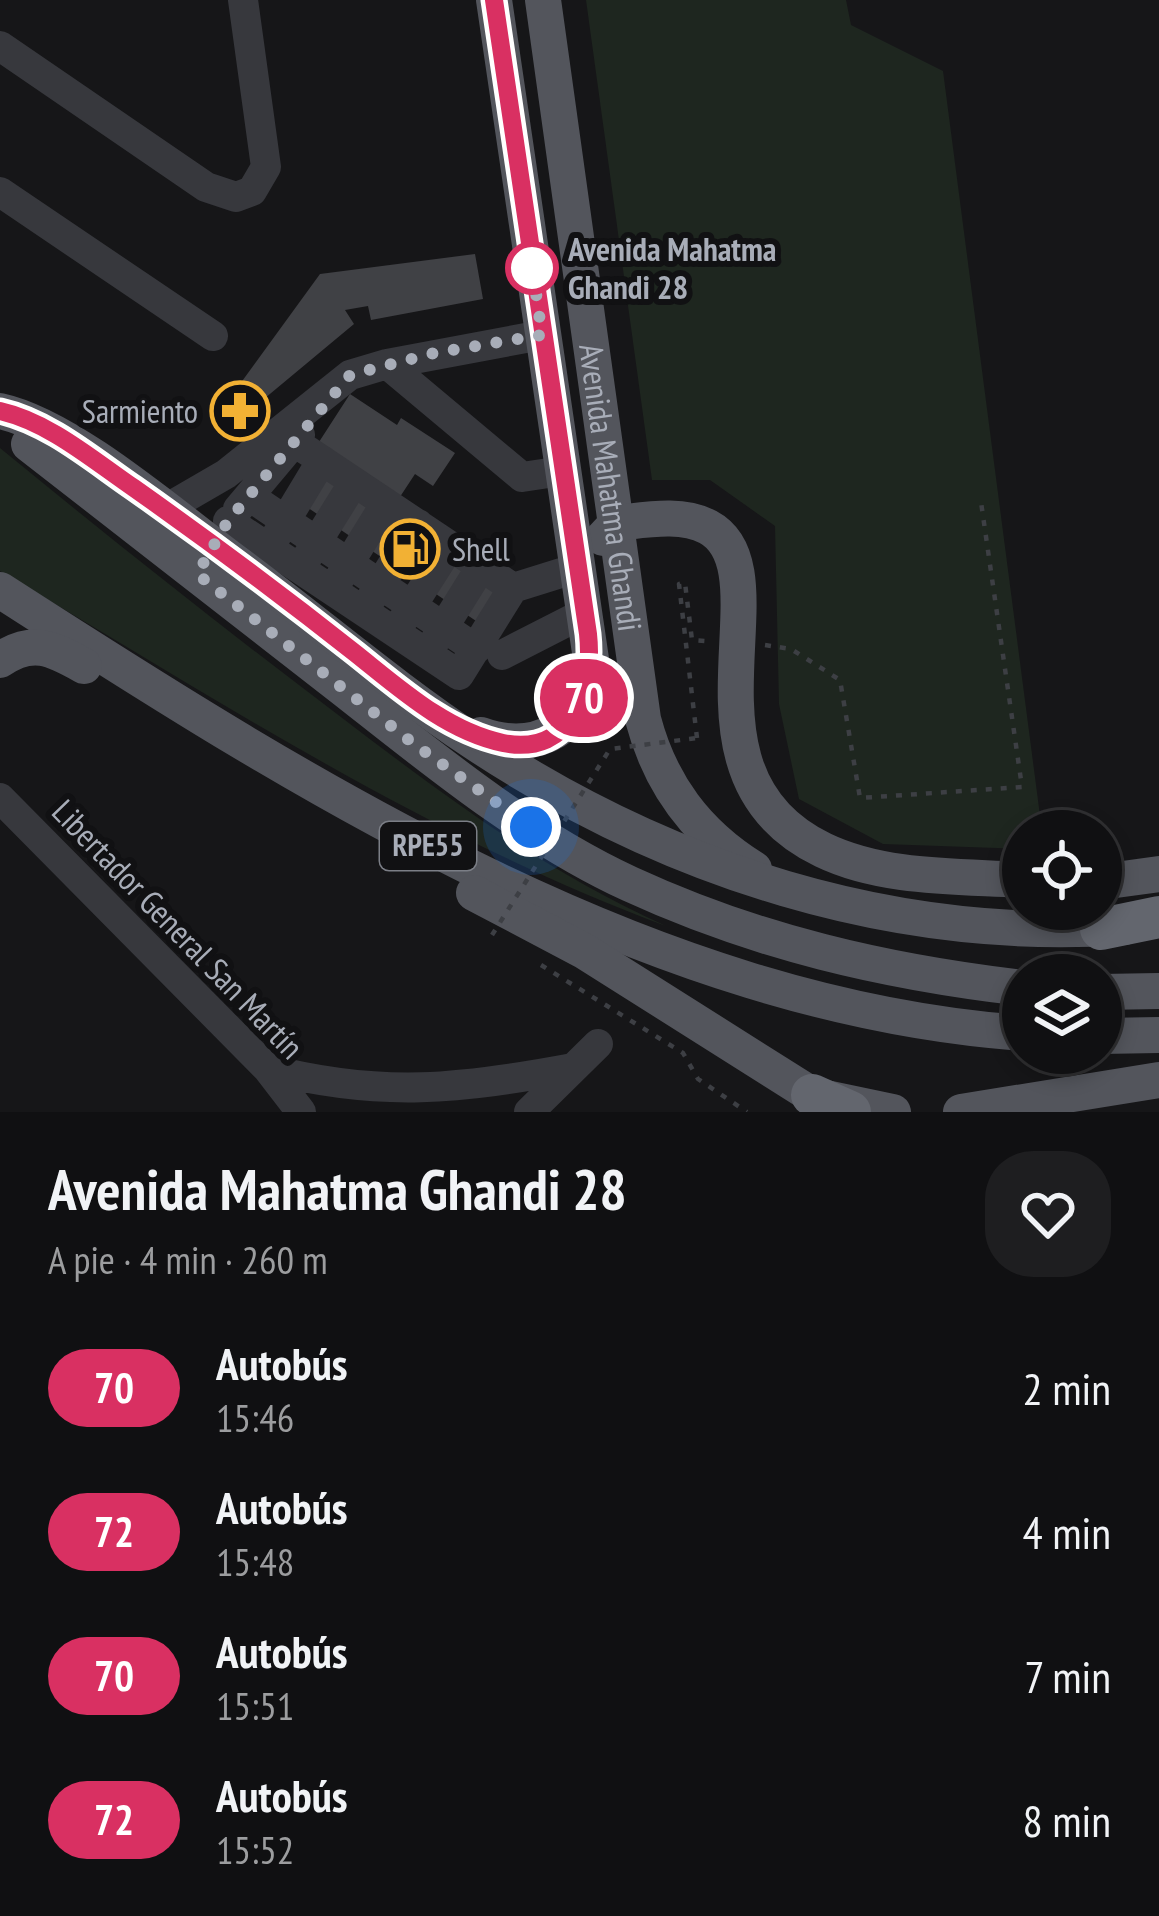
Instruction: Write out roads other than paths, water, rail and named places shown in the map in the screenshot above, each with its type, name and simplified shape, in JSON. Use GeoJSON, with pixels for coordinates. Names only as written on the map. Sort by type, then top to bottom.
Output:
{"type":"FeatureCollection","features":[{"type":"Feature","properties":{"kind":"highway"},"geometry":{"type":"LineString","coordinates":[[1122,926],[1159,921]]}},
{"type":"Feature","properties":{"kind":"main road","name":"Avenida Mahatma Ghandi"},"geometry":{"type":"LineString","coordinates":[[435,715],[503,743],[552,735],[577,711],[590,685],[584,613],[494,0]]}},
{"type":"Feature","properties":{"kind":"main road","name":"Avenida Mahatma Ghandi"},"geometry":{"type":"LineString","coordinates":[[542,0],[643,719],[658,770],[684,808],[731,854],[811,896]]}},
{"type":"Feature","properties":{"kind":"main road"},"geometry":{"type":"LineString","coordinates":[[0,411],[28,417],[154,522]]}},
{"type":"Feature","properties":{"kind":"main road"},"geometry":{"type":"LineString","coordinates":[[0,422],[154,522],[212,547],[280,566],[323,605],[357,655],[435,715],[518,768],[686,856],[811,896],[935,922],[1002,925]]}},
{"type":"Feature","properties":{"kind":"main road"},"geometry":{"type":"LineString","coordinates":[[577,568],[617,523],[692,521],[721,537],[737,568],[739,750],[763,800],[800,836],[848,860],[1002,878]]}},
{"type":"Feature","properties":{"kind":"main road","name":"RPE55"},"geometry":{"type":"LineString","coordinates":[[212,547],[474,788],[627,883],[811,952],[919,975],[1002,985]]}},
{"type":"Feature","properties":{"kind":"main road","name":"RPE55"},"geometry":{"type":"LineString","coordinates":[[0,590],[320,786],[517,889],[707,965],[900,1017],[1002,1030]]}},
{"type":"Feature","properties":{"kind":"main road"},"geometry":{"type":"LineString","coordinates":[[0,660],[27,646],[41,646],[120,688],[157,686]]}},
{"type":"Feature","properties":{"kind":"main road"},"geometry":{"type":"LineString","coordinates":[[320,786],[372,837],[584,951],[831,1104],[893,1112]]}},
{"type":"Feature","properties":{"kind":"main road"},"geometry":{"type":"LineString","coordinates":[[1122,879],[1159,874]]}},
{"type":"Feature","properties":{"kind":"main road"},"geometry":{"type":"LineString","coordinates":[[1122,992],[1159,992]]}},
{"type":"Feature","properties":{"kind":"main road"},"geometry":{"type":"LineString","coordinates":[[1122,1036],[1159,1035]]}},
{"type":"Feature","properties":{"kind":"main road"},"geometry":{"type":"LineString","coordinates":[[961,1112],[1159,1080]]}},
{"type":"Feature","properties":{"kind":"street"},"geometry":{"type":"LineString","coordinates":[[0,46],[206,187],[236,197],[252,191],[266,167],[243,0]]}},
{"type":"Feature","properties":{"kind":"street"},"geometry":{"type":"LineString","coordinates":[[0,192],[213,336]]}},
{"type":"Feature","properties":{"kind":"street"},"geometry":{"type":"LineString","coordinates":[[212,547],[288,437],[350,375],[542,335]]}},
{"type":"Feature","properties":{"kind":"street"},"geometry":{"type":"LineString","coordinates":[[387,364],[522,477],[562,471]]}},
{"type":"Feature","properties":{"kind":"street"},"geometry":{"type":"LineString","coordinates":[[288,437],[513,588]]}},
{"type":"Feature","properties":{"kind":"street"},"geometry":{"type":"LineString","coordinates":[[154,522],[288,437]]}},
{"type":"Feature","properties":{"kind":"street"},"geometry":{"type":"LineString","coordinates":[[280,566],[285,521],[322,460]]}},
{"type":"Feature","properties":{"kind":"street"},"geometry":{"type":"LineString","coordinates":[[280,566],[317,542],[355,482]]}},
{"type":"Feature","properties":{"kind":"street"},"geometry":{"type":"LineString","coordinates":[[249,496],[489,652]]}},
{"type":"Feature","properties":{"kind":"street"},"geometry":{"type":"LineString","coordinates":[[386,503],[323,605],[396,634],[459,675],[489,652],[584,613]]}},
{"type":"Feature","properties":{"kind":"street"},"geometry":{"type":"LineString","coordinates":[[380,584],[418,524]]}},
{"type":"Feature","properties":{"kind":"street"},"geometry":{"type":"LineString","coordinates":[[396,634],[450,546]]}},
{"type":"Feature","properties":{"kind":"street"},"geometry":{"type":"LineString","coordinates":[[357,655],[396,634],[444,626],[481,566]]}},
{"type":"Feature","properties":{"kind":"street"},"geometry":{"type":"LineString","coordinates":[[513,588],[577,568]]}},
{"type":"Feature","properties":{"kind":"street"},"geometry":{"type":"LineString","coordinates":[[380,584],[396,634],[396,686]]}},
{"type":"Feature","properties":{"kind":"street"},"geometry":{"type":"LineString","coordinates":[[489,652],[513,588]]}},
{"type":"Feature","properties":{"kind":"street","name":"Libertador General San Martín"},"geometry":{"type":"LineString","coordinates":[[0,798],[268,1069],[301,1112]]}},
{"type":"Feature","properties":{"kind":"street"},"geometry":{"type":"LineString","coordinates":[[529,1112],[598,1044]]}},
{"type":"Feature","properties":{"kind":"street"},"geometry":{"type":"LineString","coordinates":[[268,1069],[332,1085],[431,1091],[574,1068]]}},
{"type":"Feature","properties":{"kind":"place","name":"Avenida Mahatma Ghandi 28"},"geometry":{"type":"Point","coordinates":[532,268]}},
{"type":"Feature","properties":{"kind":"place","name":"Sarmiento"},"geometry":{"type":"Point","coordinates":[240,411]}},
{"type":"Feature","properties":{"kind":"place","name":"Shell"},"geometry":{"type":"Point","coordinates":[410,549]}}]}
